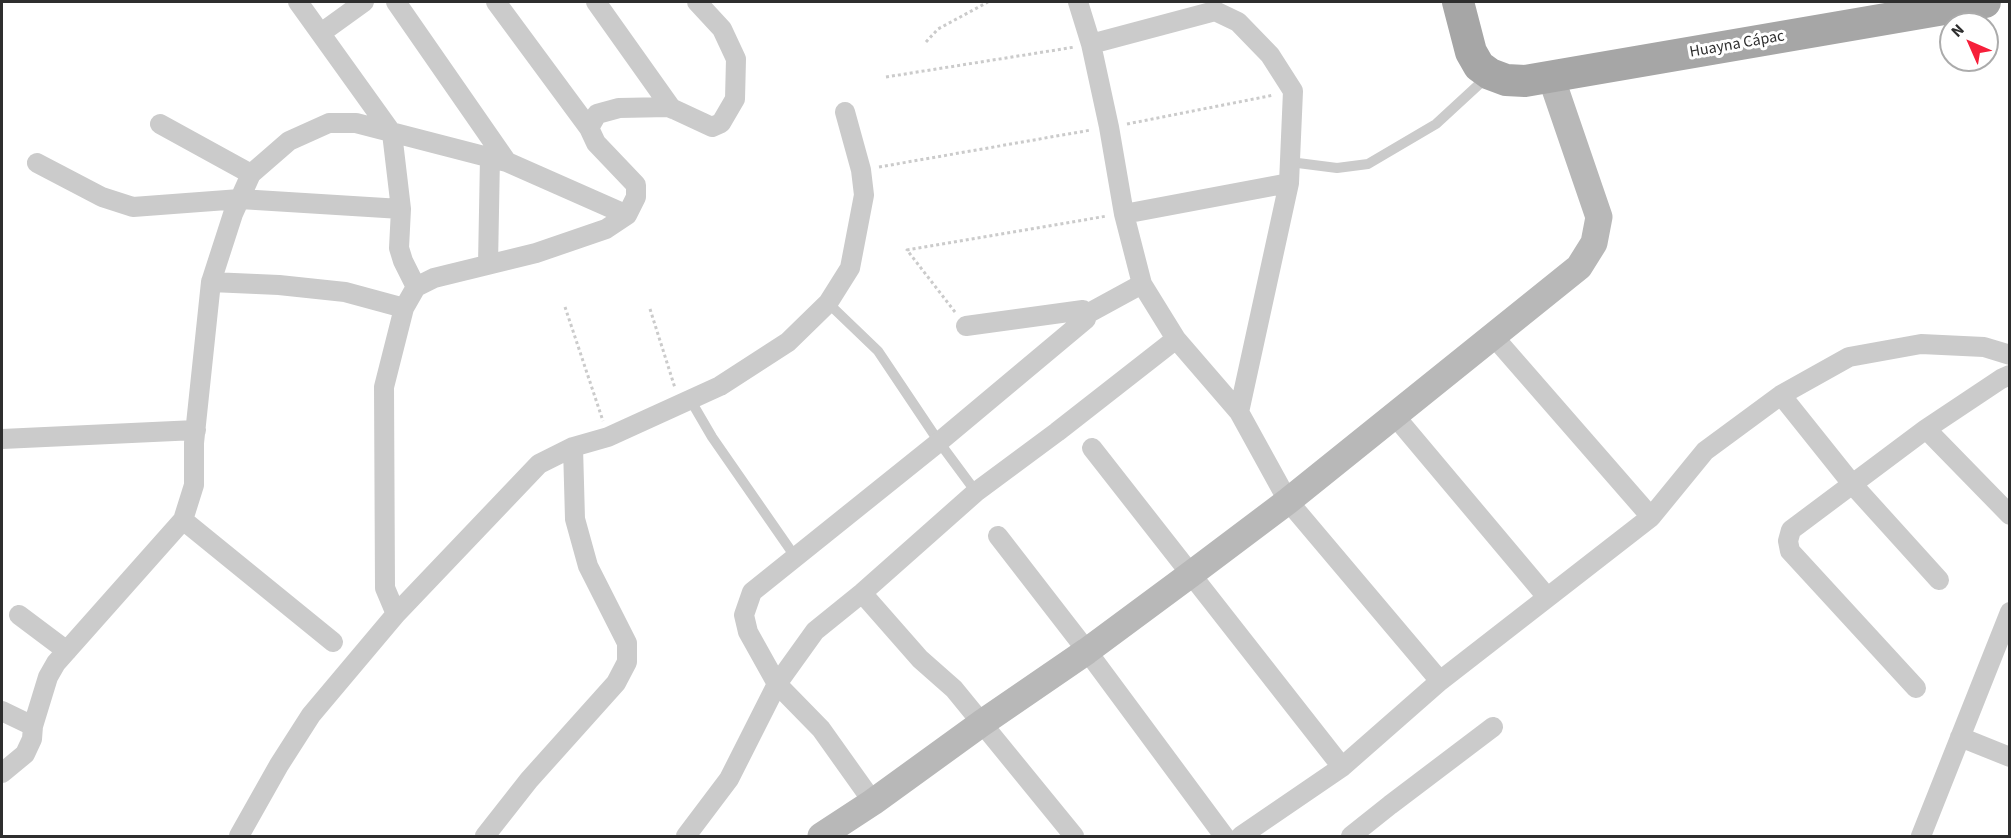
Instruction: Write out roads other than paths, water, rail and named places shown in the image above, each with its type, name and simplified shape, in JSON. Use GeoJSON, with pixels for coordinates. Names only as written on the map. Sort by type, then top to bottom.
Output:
{"type":"FeatureCollection","features":[{"type":"Feature","properties":{"kind":"main road"},"geometry":{"type":"LineString","coordinates":[[1458,2],[1471,52],[1479,66],[1490,74]]}},
{"type":"Feature","properties":{"kind":"main road","name":"Huayna Cápac"},"geometry":{"type":"LineString","coordinates":[[1490,74],[1506,80],[1525,81],[1985,2]]}},
{"type":"Feature","properties":{"kind":"street"},"geometry":{"type":"LineString","coordinates":[[298,2],[392,133],[401,209],[399,248],[416,287]]}},
{"type":"Feature","properties":{"kind":"street"},"geometry":{"type":"LineString","coordinates":[[321,33],[364,2]]}},
{"type":"Feature","properties":{"kind":"street"},"geometry":{"type":"LineString","coordinates":[[396,2],[499,160],[488,265]]}},
{"type":"Feature","properties":{"kind":"street"},"geometry":{"type":"LineString","coordinates":[[396,614],[385,588],[384,387],[404,308],[416,287],[434,278],[536,253],[606,229],[627,215],[636,197],[636,185],[596,142],[589,128],[496,2]]}},
{"type":"Feature","properties":{"kind":"street"},"geometry":{"type":"LineString","coordinates":[[596,2],[672,109]]}},
{"type":"Feature","properties":{"kind":"street"},"geometry":{"type":"LineString","coordinates":[[589,128],[597,114],[619,108],[669,107],[712,127],[717,127],[721,123],[735,99],[736,59],[722,29],[698,2]]}},
{"type":"Feature","properties":{"kind":"street"},"geometry":{"type":"LineString","coordinates":[[1078,2],[1091,44],[1124,213],[1142,284],[1176,339],[1239,412],[1288,501],[1440,681]]}},
{"type":"Feature","properties":{"kind":"street"},"geometry":{"type":"LineString","coordinates":[[1091,44],[1215,11],[1238,22],[1270,56],[1293,91],[1289,183],[1239,412]]}},
{"type":"Feature","properties":{"kind":"street"},"geometry":{"type":"LineString","coordinates":[[821,837],[1087,651],[1191,574],[1288,501],[1580,267],[1594,243],[1599,217],[1551,77]]}},
{"type":"Feature","properties":{"kind":"street"},"geometry":{"type":"LineString","coordinates":[[238,837],[310,715],[396,614],[539,464],[573,447],[608,437],[720,387],[788,342],[828,303],[850,268],[864,195],[861,170],[845,112]]}},
{"type":"Feature","properties":{"kind":"street"},"geometry":{"type":"LineString","coordinates":[[5,768],[25,754],[32,739],[33,726],[48,677],[56,663],[183,520],[194,485],[196,430],[211,282],[251,174],[289,141],[328,123],[356,123],[499,160],[627,215]]}},
{"type":"Feature","properties":{"kind":"street"},"geometry":{"type":"LineString","coordinates":[[160,124],[251,174]]}},
{"type":"Feature","properties":{"kind":"street"},"geometry":{"type":"LineString","coordinates":[[37,163],[102,196],[133,207],[240,199],[401,209]]}},
{"type":"Feature","properties":{"kind":"street"},"geometry":{"type":"LineString","coordinates":[[1124,213],[1289,183]]}},
{"type":"Feature","properties":{"kind":"street"},"geometry":{"type":"LineString","coordinates":[[211,282],[279,285],[345,292],[404,308]]}},
{"type":"Feature","properties":{"kind":"street"},"geometry":{"type":"LineString","coordinates":[[873,802],[821,729],[777,684],[748,632],[744,615],[752,592],[939,442],[1086,319],[1087,314],[1142,284]]}},
{"type":"Feature","properties":{"kind":"street"},"geometry":{"type":"LineString","coordinates":[[966,326],[1083,310],[1087,314]]}},
{"type":"Feature","properties":{"kind":"street"},"geometry":{"type":"LineString","coordinates":[[1494,337],[1651,517]]}},
{"type":"Feature","properties":{"kind":"street"},"geometry":{"type":"LineString","coordinates":[[686,837],[729,779],[777,684],[815,631],[976,492],[1176,339]]}},
{"type":"Feature","properties":{"kind":"street"},"geometry":{"type":"LineString","coordinates":[[1242,837],[1342,767],[1440,681],[1651,517],[1705,451],[1781,395],[1849,357],[1921,344],[1984,347],[2010,355]]}},
{"type":"Feature","properties":{"kind":"street"},"geometry":{"type":"LineString","coordinates":[[1916,688],[1790,551],[1788,541],[1791,530],[1926,429],[2010,375]]}},
{"type":"Feature","properties":{"kind":"street"},"geometry":{"type":"LineString","coordinates":[[1781,395],[1853,485],[1939,580]]}},
{"type":"Feature","properties":{"kind":"street"},"geometry":{"type":"LineString","coordinates":[[1394,415],[1546,597]]}},
{"type":"Feature","properties":{"kind":"street"},"geometry":{"type":"LineString","coordinates":[[1926,429],[2010,515]]}},
{"type":"Feature","properties":{"kind":"street"},"geometry":{"type":"LineString","coordinates":[[2,439],[196,430]]}},
{"type":"Feature","properties":{"kind":"street"},"geometry":{"type":"LineString","coordinates":[[485,837],[529,780],[616,683],[627,662],[627,643],[588,566],[575,519],[573,447]]}},
{"type":"Feature","properties":{"kind":"street"},"geometry":{"type":"LineString","coordinates":[[1092,448],[1342,767]]}},
{"type":"Feature","properties":{"kind":"street"},"geometry":{"type":"LineString","coordinates":[[183,520],[333,642]]}},
{"type":"Feature","properties":{"kind":"street"},"geometry":{"type":"LineString","coordinates":[[998,536],[1087,651],[1224,837]]}},
{"type":"Feature","properties":{"kind":"street"},"geometry":{"type":"LineString","coordinates":[[862,592],[920,659],[954,689],[1074,837]]}},
{"type":"Feature","properties":{"kind":"street"},"geometry":{"type":"LineString","coordinates":[[1921,837],[2010,612]]}},
{"type":"Feature","properties":{"kind":"street"},"geometry":{"type":"LineString","coordinates":[[19,615],[68,651]]}},
{"type":"Feature","properties":{"kind":"street"},"geometry":{"type":"LineString","coordinates":[[2,711],[33,726]]}},
{"type":"Feature","properties":{"kind":"street"},"geometry":{"type":"LineString","coordinates":[[1351,837],[1390,804],[1493,727]]}},
{"type":"Feature","properties":{"kind":"street"},"geometry":{"type":"LineString","coordinates":[[1960,737],[2010,757]]}},
{"type":"Feature","properties":{"kind":"lane"},"geometry":{"type":"LineString","coordinates":[[1290,162],[1336,168],[1368,164],[1436,124],[1490,74]]}},
{"type":"Feature","properties":{"kind":"lane"},"geometry":{"type":"LineString","coordinates":[[828,303],[878,351],[939,442],[976,492]]}},
{"type":"Feature","properties":{"kind":"lane"},"geometry":{"type":"LineString","coordinates":[[685,403],[712,437],[796,558]]}}]}
